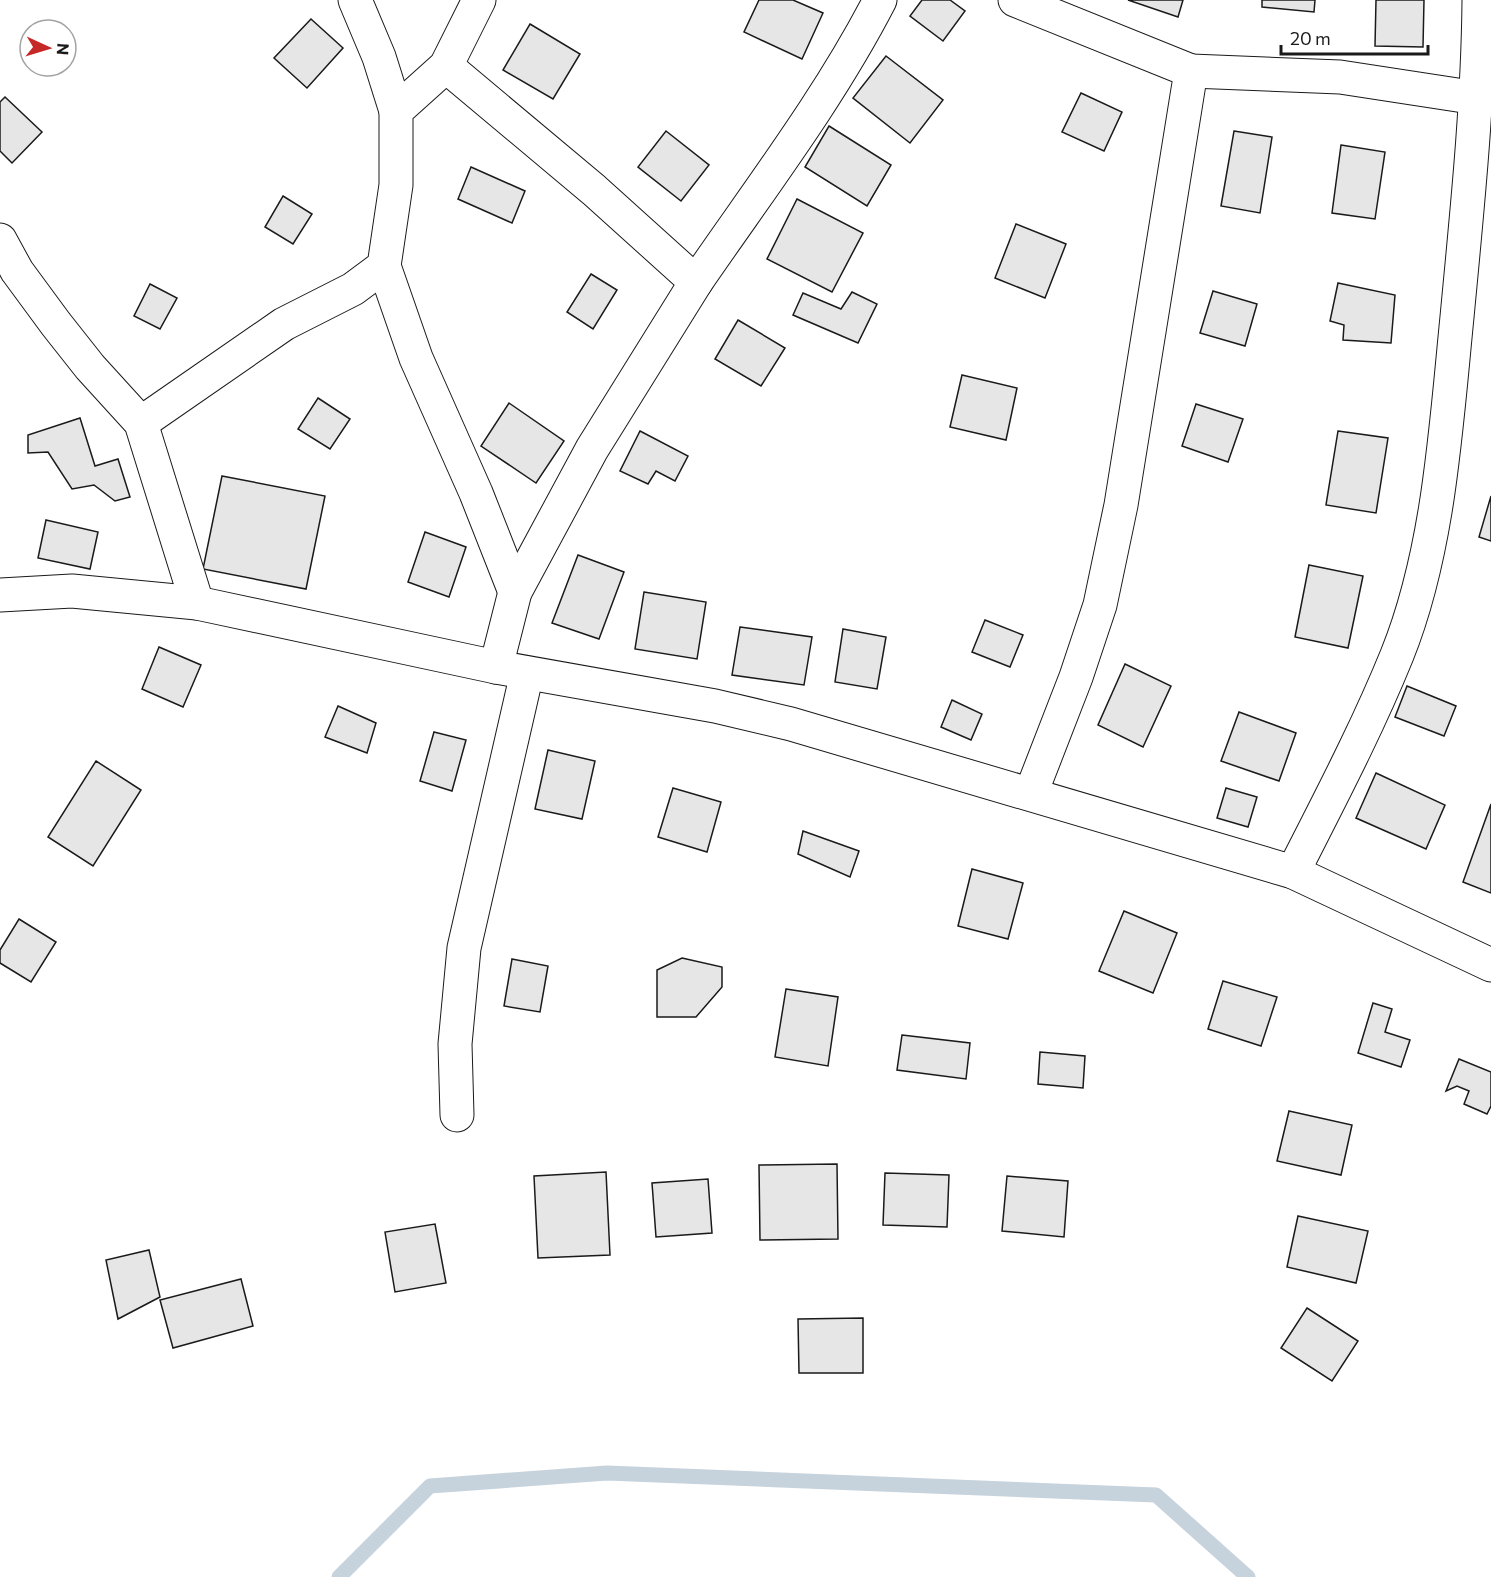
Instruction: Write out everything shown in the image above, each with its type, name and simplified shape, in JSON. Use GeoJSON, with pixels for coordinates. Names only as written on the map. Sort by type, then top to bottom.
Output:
{"type":"FeatureCollection","features":[{"type":"Feature","properties":{"kind":"street"},"geometry":{"type":"LineString","coordinates":[[355,0],[379,57],[396,111],[396,185],[384,266],[416,358],[476,493],[514,592],[512,670],[464,948],[455,1044],[457,1115]]}},
{"type":"Feature","properties":{"kind":"street"},"geometry":{"type":"LineString","coordinates":[[396,111],[446,66],[479,0]]}},
{"type":"Feature","properties":{"kind":"street"},"geometry":{"type":"LineString","coordinates":[[514,592],[592,449],[696,282],[785,153],[868,24],[880,0]]}},
{"type":"Feature","properties":{"kind":"street"},"geometry":{"type":"LineString","coordinates":[[1015,0],[1191,71],[1341,77],[1477,98]]}},
{"type":"Feature","properties":{"kind":"street"},"geometry":{"type":"LineString","coordinates":[[1293,872],[1398,654],[1424,564],[1444,442],[1477,98],[1479,0]]}},
{"type":"Feature","properties":{"kind":"street"},"geometry":{"type":"LineString","coordinates":[[446,66],[594,190],[696,282]]}},
{"type":"Feature","properties":{"kind":"street"},"geometry":{"type":"LineString","coordinates":[[1031,793],[1076,677],[1100,604],[1134,432],[1191,71]]}},
{"type":"Feature","properties":{"kind":"street"},"geometry":{"type":"LineString","coordinates":[[0,240],[17,271],[56,324],[90,368],[141,423],[197,603]]}},
{"type":"Feature","properties":{"kind":"street"},"geometry":{"type":"LineString","coordinates":[[141,423],[284,324],[353,289],[384,266]]}},
{"type":"Feature","properties":{"kind":"street"},"geometry":{"type":"LineString","coordinates":[[0,595],[72,591],[197,603],[512,670],[610,686],[791,724],[1293,872],[1491,965]]}},
{"type":"Feature","properties":{"kind":"building"},"geometry":{"type":"Polygon","coordinates":[[[759,0],[793,0],[823,13],[802,59],[744,32],[759,0]]]}},
{"type":"Feature","properties":{"kind":"building"},"geometry":{"type":"Polygon","coordinates":[[[922,0],[950,0],[965,11],[943,41],[910,16],[922,0]]]}},
{"type":"Feature","properties":{"kind":"building"},"geometry":{"type":"Polygon","coordinates":[[[1128,0],[1183,0],[1178,17],[1128,0]]]}},
{"type":"Feature","properties":{"kind":"building"},"geometry":{"type":"Polygon","coordinates":[[[1262,0],[1315,0],[1314,12],[1262,7],[1262,0]]]}},
{"type":"Feature","properties":{"kind":"building"},"geometry":{"type":"Polygon","coordinates":[[[1376,0],[1424,0],[1423,47],[1375,46],[1376,0]]]}},
{"type":"Feature","properties":{"kind":"building"},"geometry":{"type":"Polygon","coordinates":[[[311,19],[343,48],[307,88],[274,58],[311,19]]]}},
{"type":"Feature","properties":{"kind":"building"},"geometry":{"type":"Polygon","coordinates":[[[530,24],[580,54],[553,99],[503,70],[530,24]]]}},
{"type":"Feature","properties":{"kind":"building"},"geometry":{"type":"Polygon","coordinates":[[[886,56],[943,100],[910,143],[853,98],[886,56]]]}},
{"type":"Feature","properties":{"kind":"building"},"geometry":{"type":"Polygon","coordinates":[[[1081,93],[1122,112],[1104,151],[1062,132],[1081,93]]]}},
{"type":"Feature","properties":{"kind":"building"},"geometry":{"type":"Polygon","coordinates":[[[5,97],[42,132],[12,163],[0,151],[0,102],[5,97]]]}},
{"type":"Feature","properties":{"kind":"building"},"geometry":{"type":"Polygon","coordinates":[[[829,126],[891,165],[867,206],[805,167],[829,126]]]}},
{"type":"Feature","properties":{"kind":"building"},"geometry":{"type":"Polygon","coordinates":[[[666,131],[709,165],[681,201],[638,167],[666,131]]]}},
{"type":"Feature","properties":{"kind":"building"},"geometry":{"type":"Polygon","coordinates":[[[1234,131],[1272,137],[1260,213],[1221,206],[1234,131]]]}},
{"type":"Feature","properties":{"kind":"building"},"geometry":{"type":"Polygon","coordinates":[[[1341,145],[1385,152],[1375,219],[1332,213],[1341,145]]]}},
{"type":"Feature","properties":{"kind":"building"},"geometry":{"type":"Polygon","coordinates":[[[471,167],[525,191],[512,223],[458,199],[471,167]]]}},
{"type":"Feature","properties":{"kind":"building"},"geometry":{"type":"Polygon","coordinates":[[[283,196],[312,214],[293,244],[265,227],[283,196]]]}},
{"type":"Feature","properties":{"kind":"building"},"geometry":{"type":"Polygon","coordinates":[[[797,199],[863,233],[832,292],[767,259],[797,199]]]}},
{"type":"Feature","properties":{"kind":"building"},"geometry":{"type":"Polygon","coordinates":[[[1016,224],[1066,244],[1045,298],[995,278],[1016,224]]]}},
{"type":"Feature","properties":{"kind":"building"},"geometry":{"type":"Polygon","coordinates":[[[591,274],[617,290],[593,329],[567,312],[591,274]]]}},
{"type":"Feature","properties":{"kind":"building"},"geometry":{"type":"Polygon","coordinates":[[[1338,283],[1395,295],[1391,343],[1343,340],[1344,325],[1330,321],[1338,283]]]}},
{"type":"Feature","properties":{"kind":"building"},"geometry":{"type":"Polygon","coordinates":[[[150,284],[177,298],[160,329],[134,316],[150,284]]]}},
{"type":"Feature","properties":{"kind":"building"},"geometry":{"type":"Polygon","coordinates":[[[1213,291],[1257,304],[1245,346],[1200,333],[1213,291]]]}},
{"type":"Feature","properties":{"kind":"building"},"geometry":{"type":"Polygon","coordinates":[[[852,292],[877,304],[858,343],[793,315],[803,293],[841,309],[852,292]]]}},
{"type":"Feature","properties":{"kind":"building"},"geometry":{"type":"Polygon","coordinates":[[[738,320],[785,348],[761,386],[715,359],[738,320]]]}},
{"type":"Feature","properties":{"kind":"building"},"geometry":{"type":"Polygon","coordinates":[[[962,375],[1017,388],[1006,440],[950,427],[962,375]]]}},
{"type":"Feature","properties":{"kind":"building"},"geometry":{"type":"Polygon","coordinates":[[[318,398],[350,419],[330,449],[298,429],[318,398]]]}},
{"type":"Feature","properties":{"kind":"building"},"geometry":{"type":"Polygon","coordinates":[[[509,403],[564,441],[536,483],[481,446],[509,403]]]}},
{"type":"Feature","properties":{"kind":"building"},"geometry":{"type":"Polygon","coordinates":[[[1196,404],[1243,419],[1228,462],[1182,446],[1196,404]]]}},
{"type":"Feature","properties":{"kind":"building"},"geometry":{"type":"Polygon","coordinates":[[[80,418],[95,466],[118,459],[130,497],[115,501],[94,485],[72,489],[48,452],[28,453],[28,435],[80,418]]]}},
{"type":"Feature","properties":{"kind":"building"},"geometry":{"type":"Polygon","coordinates":[[[640,431],[688,456],[675,481],[656,471],[648,484],[620,471],[640,431]]]}},
{"type":"Feature","properties":{"kind":"building"},"geometry":{"type":"Polygon","coordinates":[[[1338,431],[1388,438],[1376,513],[1326,505],[1338,431]]]}},
{"type":"Feature","properties":{"kind":"building"},"geometry":{"type":"Polygon","coordinates":[[[222,476],[325,496],[306,589],[203,569],[222,476]]]}},
{"type":"Feature","properties":{"kind":"building"},"geometry":{"type":"Polygon","coordinates":[[[1491,496],[1491,541],[1479,537],[1491,496]]]}},
{"type":"Feature","properties":{"kind":"building"},"geometry":{"type":"Polygon","coordinates":[[[46,520],[98,532],[90,569],[38,558],[46,520]]]}},
{"type":"Feature","properties":{"kind":"building"},"geometry":{"type":"Polygon","coordinates":[[[425,532],[466,547],[449,597],[408,582],[425,532]]]}},
{"type":"Feature","properties":{"kind":"building"},"geometry":{"type":"Polygon","coordinates":[[[578,555],[624,572],[599,639],[552,623],[578,555]]]}},
{"type":"Feature","properties":{"kind":"building"},"geometry":{"type":"Polygon","coordinates":[[[1309,565],[1363,576],[1348,648],[1295,637],[1309,565]]]}},
{"type":"Feature","properties":{"kind":"building"},"geometry":{"type":"Polygon","coordinates":[[[644,592],[706,602],[697,659],[635,649],[644,592]]]}},
{"type":"Feature","properties":{"kind":"building"},"geometry":{"type":"Polygon","coordinates":[[[985,620],[1023,635],[1010,667],[972,652],[985,620]]]}},
{"type":"Feature","properties":{"kind":"building"},"geometry":{"type":"Polygon","coordinates":[[[740,627],[812,637],[804,685],[732,675],[740,627]]]}},
{"type":"Feature","properties":{"kind":"building"},"geometry":{"type":"Polygon","coordinates":[[[843,629],[886,637],[877,689],[835,682],[843,629]]]}},
{"type":"Feature","properties":{"kind":"building"},"geometry":{"type":"Polygon","coordinates":[[[159,647],[201,665],[183,707],[142,689],[159,647]]]}},
{"type":"Feature","properties":{"kind":"building"},"geometry":{"type":"Polygon","coordinates":[[[1125,664],[1171,686],[1143,747],[1098,725],[1125,664]]]}},
{"type":"Feature","properties":{"kind":"building"},"geometry":{"type":"Polygon","coordinates":[[[1407,686],[1456,706],[1444,736],[1395,717],[1407,686]]]}},
{"type":"Feature","properties":{"kind":"building"},"geometry":{"type":"Polygon","coordinates":[[[952,700],[982,714],[971,740],[941,727],[952,700]]]}},
{"type":"Feature","properties":{"kind":"building"},"geometry":{"type":"Polygon","coordinates":[[[338,706],[376,723],[367,753],[325,737],[338,706]]]}},
{"type":"Feature","properties":{"kind":"building"},"geometry":{"type":"Polygon","coordinates":[[[1239,712],[1296,733],[1279,781],[1221,761],[1239,712]]]}},
{"type":"Feature","properties":{"kind":"building"},"geometry":{"type":"Polygon","coordinates":[[[434,732],[466,740],[452,791],[420,781],[434,732]]]}},
{"type":"Feature","properties":{"kind":"building"},"geometry":{"type":"Polygon","coordinates":[[[548,750],[595,761],[582,819],[535,809],[548,750]]]}},
{"type":"Feature","properties":{"kind":"building"},"geometry":{"type":"Polygon","coordinates":[[[96,761],[141,790],[93,866],[48,837],[96,761]]]}},
{"type":"Feature","properties":{"kind":"building"},"geometry":{"type":"Polygon","coordinates":[[[1376,773],[1445,805],[1426,849],[1356,818],[1376,773]]]}},
{"type":"Feature","properties":{"kind":"building"},"geometry":{"type":"Polygon","coordinates":[[[673,788],[721,802],[707,852],[658,837],[673,788]]]}},
{"type":"Feature","properties":{"kind":"building"},"geometry":{"type":"Polygon","coordinates":[[[1226,788],[1257,797],[1248,827],[1217,818],[1226,788]]]}},
{"type":"Feature","properties":{"kind":"building"},"geometry":{"type":"Polygon","coordinates":[[[1491,804],[1491,893],[1463,882],[1491,804]]]}},
{"type":"Feature","properties":{"kind":"building"},"geometry":{"type":"Polygon","coordinates":[[[803,831],[859,851],[850,877],[798,854],[803,831]]]}},
{"type":"Feature","properties":{"kind":"building"},"geometry":{"type":"Polygon","coordinates":[[[972,869],[1023,883],[1008,939],[958,926],[972,869]]]}},
{"type":"Feature","properties":{"kind":"building"},"geometry":{"type":"Polygon","coordinates":[[[1124,911],[1177,933],[1153,993],[1099,971],[1124,911]]]}},
{"type":"Feature","properties":{"kind":"building"},"geometry":{"type":"Polygon","coordinates":[[[19,919],[56,942],[31,982],[0,963],[0,950],[19,919]]]}},
{"type":"Feature","properties":{"kind":"building"},"geometry":{"type":"Polygon","coordinates":[[[682,958],[722,967],[722,987],[696,1017],[657,1017],[657,970],[682,958]]]}},
{"type":"Feature","properties":{"kind":"building"},"geometry":{"type":"Polygon","coordinates":[[[512,959],[548,966],[540,1012],[504,1006],[512,959]]]}},
{"type":"Feature","properties":{"kind":"building"},"geometry":{"type":"Polygon","coordinates":[[[1223,981],[1277,997],[1261,1046],[1208,1029],[1223,981]]]}},
{"type":"Feature","properties":{"kind":"building"},"geometry":{"type":"Polygon","coordinates":[[[786,989],[838,997],[828,1066],[775,1057],[786,989]]]}},
{"type":"Feature","properties":{"kind":"building"},"geometry":{"type":"Polygon","coordinates":[[[1373,1003],[1392,1009],[1385,1032],[1410,1040],[1401,1067],[1358,1053],[1373,1003]]]}},
{"type":"Feature","properties":{"kind":"building"},"geometry":{"type":"Polygon","coordinates":[[[902,1035],[970,1043],[966,1079],[897,1070],[902,1035]]]}},
{"type":"Feature","properties":{"kind":"building"},"geometry":{"type":"Polygon","coordinates":[[[1040,1052],[1085,1056],[1083,1088],[1038,1084],[1040,1052]]]}},
{"type":"Feature","properties":{"kind":"building"},"geometry":{"type":"Polygon","coordinates":[[[1459,1059],[1491,1072],[1491,1106],[1487,1114],[1464,1104],[1469,1091],[1457,1086],[1446,1091],[1459,1059]]]}},
{"type":"Feature","properties":{"kind":"building"},"geometry":{"type":"Polygon","coordinates":[[[1289,1111],[1352,1125],[1341,1175],[1277,1161],[1289,1111]]]}},
{"type":"Feature","properties":{"kind":"building"},"geometry":{"type":"Polygon","coordinates":[[[837,1164],[838,1239],[760,1240],[759,1165],[837,1164]]]}},
{"type":"Feature","properties":{"kind":"building"},"geometry":{"type":"Polygon","coordinates":[[[606,1172],[610,1255],[538,1258],[534,1176],[606,1172]]]}},
{"type":"Feature","properties":{"kind":"building"},"geometry":{"type":"Polygon","coordinates":[[[885,1173],[949,1175],[947,1227],[883,1225],[885,1173]]]}},
{"type":"Feature","properties":{"kind":"building"},"geometry":{"type":"Polygon","coordinates":[[[1007,1176],[1068,1181],[1064,1237],[1002,1231],[1007,1176]]]}},
{"type":"Feature","properties":{"kind":"building"},"geometry":{"type":"Polygon","coordinates":[[[708,1179],[712,1233],[656,1237],[652,1183],[708,1179]]]}},
{"type":"Feature","properties":{"kind":"building"},"geometry":{"type":"Polygon","coordinates":[[[1298,1216],[1368,1231],[1356,1283],[1287,1267],[1298,1216]]]}},
{"type":"Feature","properties":{"kind":"building"},"geometry":{"type":"Polygon","coordinates":[[[435,1224],[446,1283],[395,1292],[385,1232],[435,1224]]]}},
{"type":"Feature","properties":{"kind":"building"},"geometry":{"type":"Polygon","coordinates":[[[149,1250],[160,1297],[118,1319],[106,1260],[149,1250]]]}},
{"type":"Feature","properties":{"kind":"building"},"geometry":{"type":"Polygon","coordinates":[[[241,1279],[253,1326],[173,1348],[160,1300],[241,1279]]]}},
{"type":"Feature","properties":{"kind":"building"},"geometry":{"type":"Polygon","coordinates":[[[1307,1308],[1358,1341],[1332,1381],[1281,1348],[1307,1308]]]}},
{"type":"Feature","properties":{"kind":"building"},"geometry":{"type":"Polygon","coordinates":[[[863,1318],[863,1373],[799,1373],[798,1319],[863,1318]]]}},
{"type":"Feature","properties":{"kind":"waterway"},"geometry":{"type":"LineString","coordinates":[[339,1577],[430,1486],[607,1473],[1156,1495],[1248,1577]]}}]}
